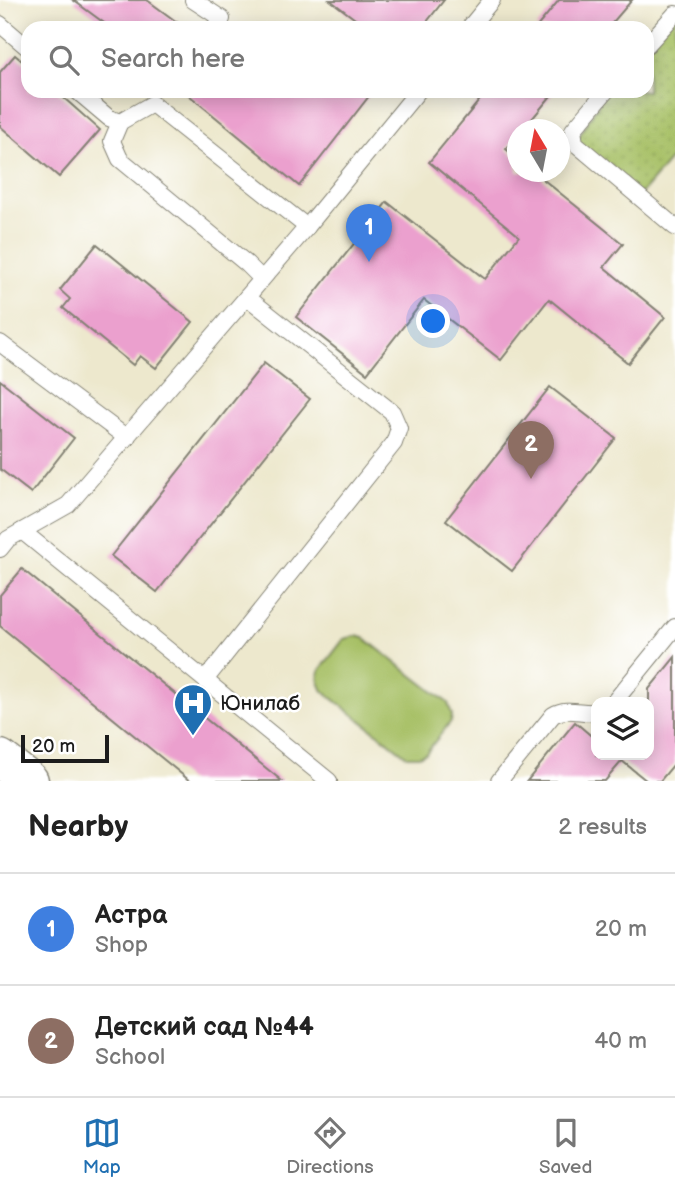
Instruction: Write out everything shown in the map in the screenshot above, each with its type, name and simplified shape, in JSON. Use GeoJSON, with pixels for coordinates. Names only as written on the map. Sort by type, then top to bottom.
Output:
{"type":"FeatureCollection","features":[{"type":"Feature","properties":{"kind":"street"},"geometry":{"type":"LineString","coordinates":[[0,759],[29,781]]}},
{"type":"Feature","properties":{"kind":"lane"},"geometry":{"type":"LineString","coordinates":[[193,0],[222,19],[220,21]]}},
{"type":"Feature","properties":{"kind":"lane"},"geometry":{"type":"LineString","coordinates":[[475,21],[492,0]]}},
{"type":"Feature","properties":{"kind":"lane"},"geometry":{"type":"LineString","coordinates":[[654,37],[675,14]]}},
{"type":"Feature","properties":{"kind":"lane"},"geometry":{"type":"LineString","coordinates":[[0,24],[21,42]]}},
{"type":"Feature","properties":{"kind":"lane"},"geometry":{"type":"LineString","coordinates":[[86,98],[109,118],[120,122]]}},
{"type":"Feature","properties":{"kind":"lane"},"geometry":{"type":"LineString","coordinates":[[156,98],[120,122],[112,142],[120,159],[262,279]]}},
{"type":"Feature","properties":{"kind":"lane"},"geometry":{"type":"LineString","coordinates":[[158,98],[307,227]]}},
{"type":"Feature","properties":{"kind":"lane"},"geometry":{"type":"LineString","coordinates":[[328,781],[205,680],[7,538],[68,505],[307,227],[412,98]]}},
{"type":"Feature","properties":{"kind":"lane"},"geometry":{"type":"LineString","coordinates":[[600,98],[573,130],[575,143],[675,227]]}},
{"type":"Feature","properties":{"kind":"lane"},"geometry":{"type":"LineString","coordinates":[[205,680],[394,443],[399,428],[392,412],[247,297]]}},
{"type":"Feature","properties":{"kind":"lane"},"geometry":{"type":"LineString","coordinates":[[0,343],[127,438]]}},
{"type":"Feature","properties":{"kind":"lane"},"geometry":{"type":"LineString","coordinates":[[618,697],[675,627]]}},
{"type":"Feature","properties":{"kind":"lane"},"geometry":{"type":"LineString","coordinates":[[499,781],[553,715],[566,709],[591,712]]}},
{"type":"Feature","properties":{"kind":"green space"},"geometry":{"type":"Polygon","coordinates":[[[675,14],[675,154],[639,196],[575,143],[602,98],[654,98],[654,37],[675,14]]]}},
{"type":"Feature","properties":{"kind":"green space"},"geometry":{"type":"Polygon","coordinates":[[[356,636],[364,638],[448,703],[451,721],[426,753],[407,756],[323,691],[319,681],[320,670],[344,639],[356,636]]]}},
{"type":"Feature","properties":{"kind":"building"},"geometry":{"type":"Polygon","coordinates":[[[73,0],[147,0],[176,21],[102,21],[73,0]]]}},
{"type":"Feature","properties":{"kind":"building"},"geometry":{"type":"Polygon","coordinates":[[[330,0],[444,0],[428,21],[358,21],[330,0]]]}},
{"type":"Feature","properties":{"kind":"building"},"geometry":{"type":"Polygon","coordinates":[[[559,0],[632,0],[614,21],[542,21],[559,0]]]}},
{"type":"Feature","properties":{"kind":"building"},"geometry":{"type":"Polygon","coordinates":[[[15,55],[21,60],[21,98],[64,98],[100,130],[59,177],[0,126],[0,72],[15,55]]]}},
{"type":"Feature","properties":{"kind":"building"},"geometry":{"type":"Polygon","coordinates":[[[192,98],[368,98],[299,186],[192,98]]]}},
{"type":"Feature","properties":{"kind":"building"},"geometry":{"type":"Polygon","coordinates":[[[481,98],[549,98],[532,119],[507,119],[507,182],[546,182],[623,244],[604,267],[665,317],[628,363],[549,299],[501,360],[424,300],[367,373],[296,317],[387,202],[485,279],[519,236],[429,162],[481,98]]]}},
{"type":"Feature","properties":{"kind":"building"},"geometry":{"type":"Polygon","coordinates":[[[97,244],[193,322],[156,368],[140,356],[133,365],[63,308],[70,299],[60,290],[97,244]]]}},
{"type":"Feature","properties":{"kind":"building"},"geometry":{"type":"Polygon","coordinates":[[[264,363],[310,399],[157,592],[111,556],[264,363]]]}},
{"type":"Feature","properties":{"kind":"building"},"geometry":{"type":"Polygon","coordinates":[[[0,380],[74,438],[31,493],[0,469],[0,380]]]}},
{"type":"Feature","properties":{"kind":"building"},"geometry":{"type":"Polygon","coordinates":[[[550,387],[616,438],[512,571],[446,520],[550,387]]]}},
{"type":"Feature","properties":{"kind":"building"},"geometry":{"type":"Polygon","coordinates":[[[22,569],[282,781],[190,781],[0,626],[0,595],[22,569]]]}},
{"type":"Feature","properties":{"kind":"building"},"geometry":{"type":"Polygon","coordinates":[[[675,657],[675,763],[660,781],[647,781],[622,761],[605,781],[527,781],[575,722],[591,736],[591,760],[654,760],[654,697],[649,697],[649,689],[675,657]]]}},
{"type":"Feature","properties":{"kind":"place","name":"Астра"},"geometry":{"type":"Point","coordinates":[369,262]}},
{"type":"Feature","properties":{"kind":"place","name":"Детский сад №44"},"geometry":{"type":"Point","coordinates":[531,479]}},
{"type":"Feature","properties":{"kind":"place","name":"Юнилаб"},"geometry":{"type":"Point","coordinates":[193,737]}}]}
